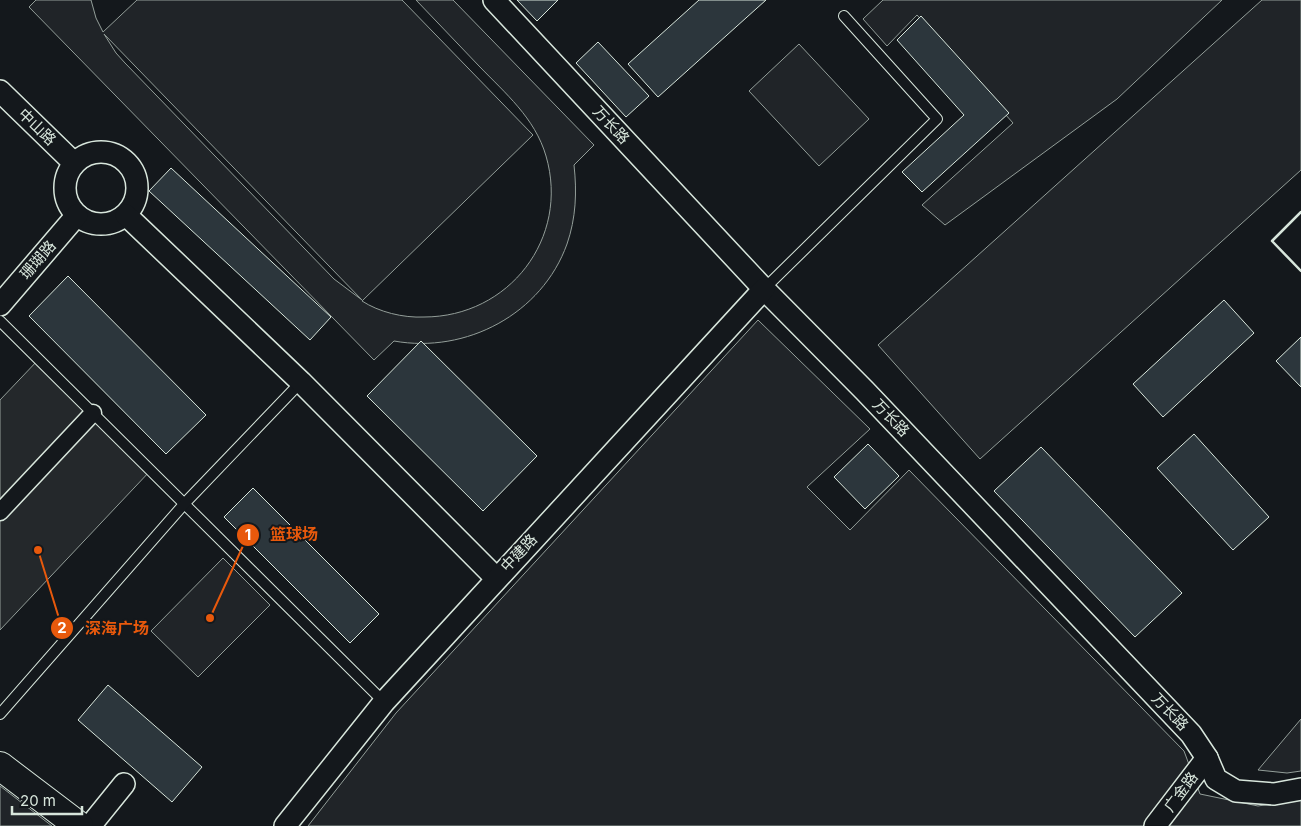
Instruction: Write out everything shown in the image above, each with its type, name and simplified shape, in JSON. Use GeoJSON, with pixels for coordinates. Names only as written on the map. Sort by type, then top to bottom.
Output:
{"type":"FeatureCollection","features":[{"type":"Feature","properties":{"kind":"main road"},"geometry":{"type":"LineString","coordinates":[[0,766],[79,826]]}},
{"type":"Feature","properties":{"kind":"street","name":"万长路"},"geometry":{"type":"LineString","coordinates":[[494,0],[764,289],[872,398],[1191,734],[1207,758],[1216,779],[1236,791],[1274,794],[1301,789]]}},
{"type":"Feature","properties":{"kind":"street","name":"中山路"},"geometry":{"type":"LineString","coordinates":[[0,91],[74,164]]}},
{"type":"Feature","properties":{"kind":"street"},"geometry":{"type":"LineString","coordinates":[[106,152],[117,156],[126,163],[133,172],[136,189],[133,205],[126,214],[107,224],[96,224],[86,221],[77,215],[65,196],[65,184],[68,173],[74,164],[84,156],[106,152]]}},
{"type":"Feature","properties":{"kind":"street"},"geometry":{"type":"LineString","coordinates":[[126,214],[301,382],[496,578]]}},
{"type":"Feature","properties":{"kind":"street","name":"珊瑚路"},"geometry":{"type":"LineString","coordinates":[[0,305],[77,215]]}},
{"type":"Feature","properties":{"kind":"street","name":"中建路"},"geometry":{"type":"LineString","coordinates":[[285,826],[384,702],[496,578],[764,289]]}},
{"type":"Feature","properties":{"kind":"street"},"geometry":{"type":"LineString","coordinates":[[0,512],[93,413]]}},
{"type":"Feature","properties":{"kind":"street","name":"广金路"},"geometry":{"type":"LineString","coordinates":[[1155,826],[1207,758]]}},
{"type":"Feature","properties":{"kind":"street"},"geometry":{"type":"LineString","coordinates":[[90,826],[124,784]]}},
{"type":"Feature","properties":{"kind":"lane"},"geometry":{"type":"LineString","coordinates":[[764,289],[938,119],[844,16]]}},
{"type":"Feature","properties":{"kind":"lane"},"geometry":{"type":"LineString","coordinates":[[0,321],[384,702]]}},
{"type":"Feature","properties":{"kind":"lane"},"geometry":{"type":"LineString","coordinates":[[0,714],[185,503],[301,382]]}},
{"type":"Feature","properties":{"kind":"shaded area"},"geometry":{"type":"Polygon","coordinates":[[[36,0],[91,0],[96,18],[103,32],[137,0],[402,0],[533,135],[362,301],[391,314],[424,317],[455,313],[482,303],[506,288],[526,267],[540,243],[549,216],[551,186],[546,156],[535,130],[509,96],[416,0],[453,0],[594,145],[574,165],[575,205],[567,244],[555,269],[540,291],[520,309],[498,324],[474,334],[448,341],[421,343],[394,341],[374,360],[29,7],[36,0]],[[104,34],[125,63],[334,279],[362,300],[104,34]]]}},
{"type":"Feature","properties":{"kind":"shaded area"},"geometry":{"type":"Polygon","coordinates":[[[883,0],[1222,0],[1117,99],[945,225],[922,205],[1013,123],[917,15],[887,46],[863,19],[883,0]]]}},
{"type":"Feature","properties":{"kind":"shaded area"},"geometry":{"type":"Polygon","coordinates":[[[1262,0],[1301,0],[1301,170],[980,459],[878,345],[1262,0]]]}},
{"type":"Feature","properties":{"kind":"shaded area"},"geometry":{"type":"Polygon","coordinates":[[[799,44],[869,119],[819,166],[749,91],[799,44]]]}},
{"type":"Feature","properties":{"kind":"shaded area"},"geometry":{"type":"Polygon","coordinates":[[[758,320],[870,429],[807,487],[850,530],[909,470],[1184,751],[1200,794],[1258,806],[1301,799],[1301,826],[308,826],[396,713],[758,320]]]}},
{"type":"Feature","properties":{"kind":"shaded area"},"geometry":{"type":"Polygon","coordinates":[[[39,359],[151,470],[0,630],[0,400],[39,359]]]}},
{"type":"Feature","properties":{"kind":"shaded area"},"geometry":{"type":"Polygon","coordinates":[[[223,558],[270,605],[198,677],[151,631],[223,558]]]}},
{"type":"Feature","properties":{"kind":"shaded area"},"geometry":{"type":"Polygon","coordinates":[[[1301,719],[1301,771],[1287,773],[1258,770],[1301,719]]]}},
{"type":"Feature","properties":{"kind":"shaded area"},"geometry":{"type":"Polygon","coordinates":[[[0,786],[52,826],[0,826],[0,786]]]}},
{"type":"Feature","properties":{"kind":"building"},"geometry":{"type":"Polygon","coordinates":[[[517,0],[558,0],[537,21],[517,0]]]}},
{"type":"Feature","properties":{"kind":"building"},"geometry":{"type":"Polygon","coordinates":[[[699,0],[766,0],[658,97],[628,64],[699,0]]]}},
{"type":"Feature","properties":{"kind":"building"},"geometry":{"type":"Polygon","coordinates":[[[921,16],[1009,113],[922,192],[902,172],[964,115],[897,40],[921,16]]]}},
{"type":"Feature","properties":{"kind":"building"},"geometry":{"type":"Polygon","coordinates":[[[598,42],[649,96],[626,117],[576,63],[598,42]]]}},
{"type":"Feature","properties":{"kind":"building"},"geometry":{"type":"Polygon","coordinates":[[[171,168],[331,317],[310,340],[149,191],[171,168]]]}},
{"type":"Feature","properties":{"kind":"building"},"geometry":{"type":"Polygon","coordinates":[[[68,276],[206,415],[166,454],[29,316],[68,276]]]}},
{"type":"Feature","properties":{"kind":"building"},"geometry":{"type":"Polygon","coordinates":[[[1224,300],[1254,333],[1163,417],[1133,384],[1224,300]]]}},
{"type":"Feature","properties":{"kind":"building"},"geometry":{"type":"Polygon","coordinates":[[[1301,337],[1301,387],[1276,361],[1301,337]]]}},
{"type":"Feature","properties":{"kind":"building"},"geometry":{"type":"Polygon","coordinates":[[[421,341],[537,456],[483,511],[367,396],[421,341]]]}},
{"type":"Feature","properties":{"kind":"building"},"geometry":{"type":"Polygon","coordinates":[[[1194,434],[1269,517],[1233,550],[1157,468],[1194,434]]]}},
{"type":"Feature","properties":{"kind":"building"},"geometry":{"type":"Polygon","coordinates":[[[868,444],[899,476],[865,509],[834,477],[868,444]]]}},
{"type":"Feature","properties":{"kind":"building"},"geometry":{"type":"Polygon","coordinates":[[[1041,447],[1182,593],[1135,637],[994,491],[1041,447]]]}},
{"type":"Feature","properties":{"kind":"building"},"geometry":{"type":"Polygon","coordinates":[[[253,488],[379,614],[350,643],[224,517],[253,488]]]}},
{"type":"Feature","properties":{"kind":"building"},"geometry":{"type":"Polygon","coordinates":[[[108,685],[202,767],[172,802],[78,720],[108,685]]]}},
{"type":"Feature","properties":{"kind":"wall"},"geometry":{"type":"LineString","coordinates":[[1301,212],[1272,241],[1301,271]]}},
{"type":"Feature","properties":{"kind":"place","name":"深海广场"},"geometry":{"type":"Point","coordinates":[38,550]}},
{"type":"Feature","properties":{"kind":"place","name":"篮球场"},"geometry":{"type":"Point","coordinates":[210,618]}}]}
